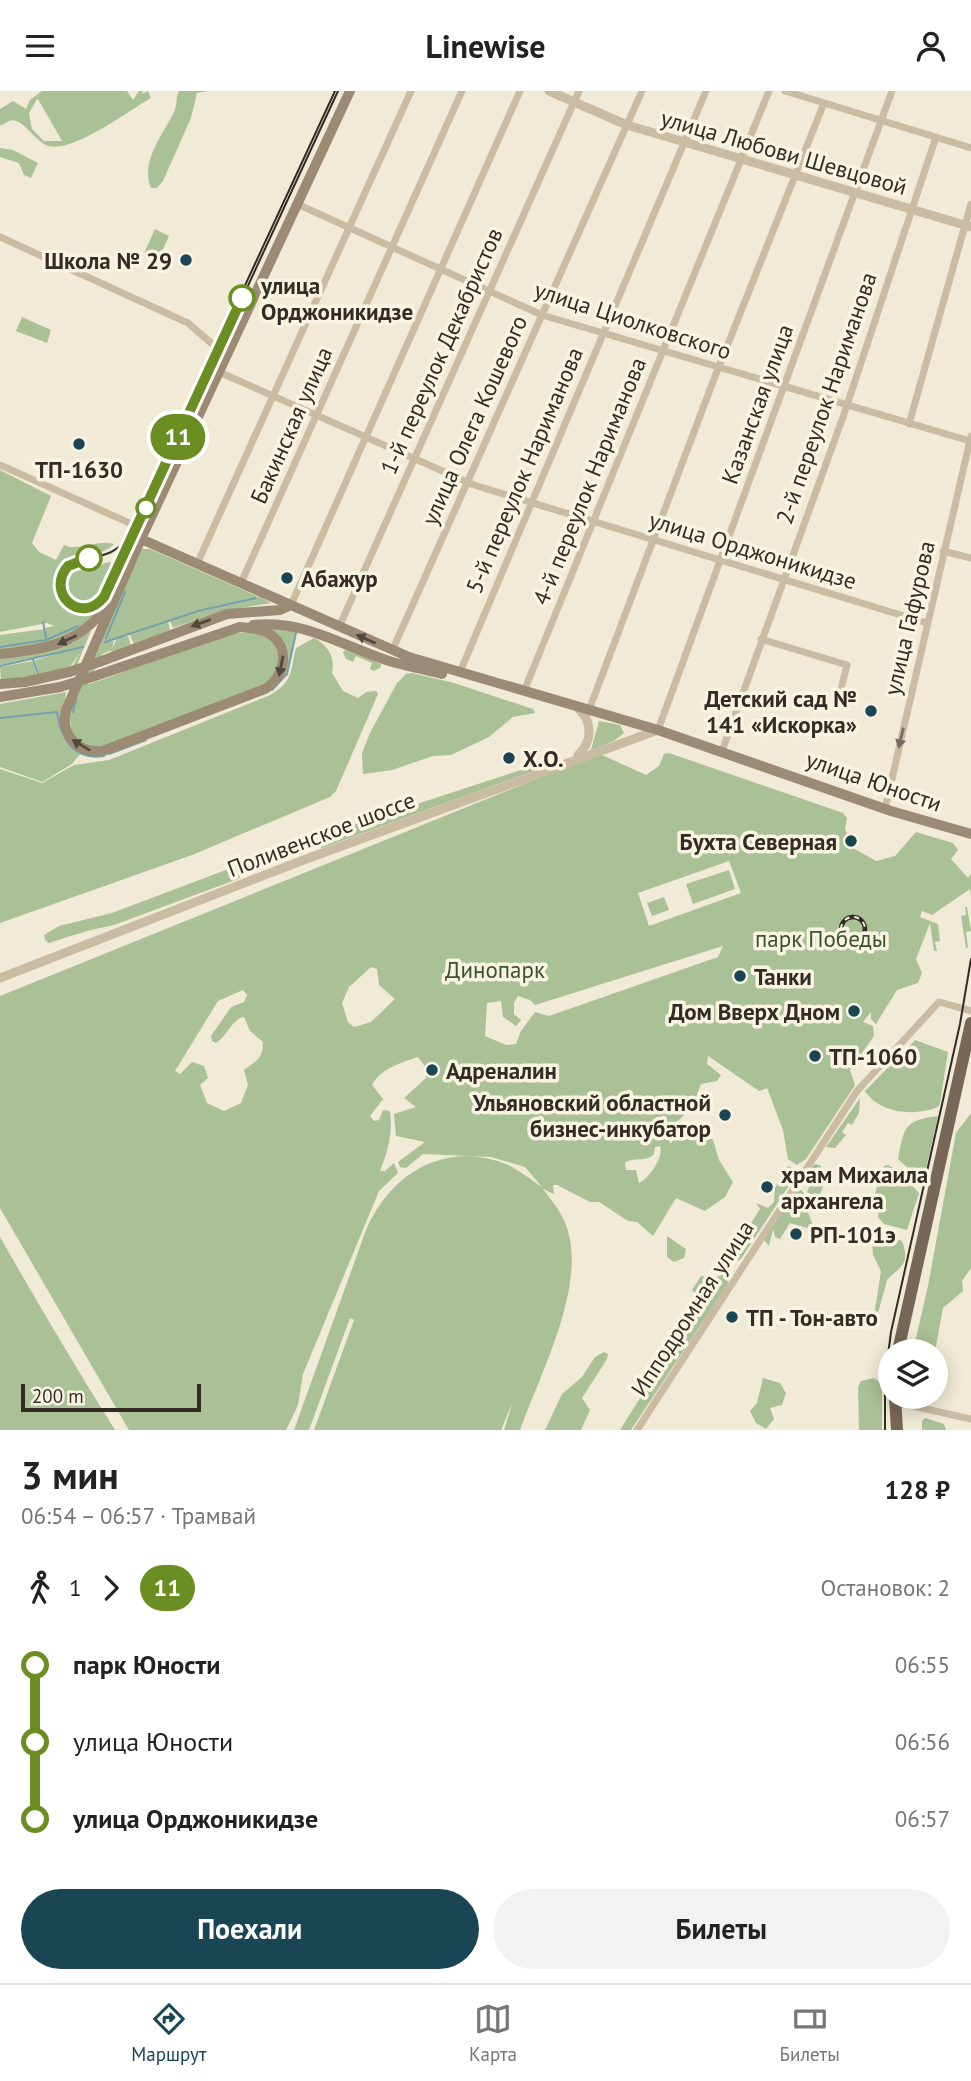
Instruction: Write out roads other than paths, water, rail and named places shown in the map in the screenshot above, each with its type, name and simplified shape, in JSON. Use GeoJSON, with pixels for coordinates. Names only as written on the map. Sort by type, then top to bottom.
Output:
{"type":"FeatureCollection","features":[{"type":"Feature","properties":{"kind":"main road"},"geometry":{"type":"LineString","coordinates":[[240,627],[265,631],[281,648],[281,671],[269,686],[103,751],[92,751],[76,745],[65,727],[66,711],[141,539],[350,91]]}},
{"type":"Feature","properties":{"kind":"main road"},"geometry":{"type":"LineString","coordinates":[[0,654],[51,647],[86,629],[105,608],[141,539]]}},
{"type":"Feature","properties":{"kind":"main road","name":"улица Юности"},"geometry":{"type":"LineString","coordinates":[[141,539],[392,651],[658,730],[886,809],[971,834]]}},
{"type":"Feature","properties":{"kind":"main road"},"geometry":{"type":"LineString","coordinates":[[0,684],[26,682],[69,672],[227,614],[280,610],[291,605]]}},
{"type":"Feature","properties":{"kind":"main road","name":"улица Юности"},"geometry":{"type":"LineString","coordinates":[[0,697],[60,687],[240,627],[266,624],[305,627],[388,660],[524,691]]}},
{"type":"Feature","properties":{"kind":"main road"},"geometry":{"type":"LineString","coordinates":[[901,1339],[971,1023]]}},
{"type":"Feature","properties":{"kind":"main road"},"geometry":{"type":"LineString","coordinates":[[896,1409],[897,1430]]}},
{"type":"Feature","properties":{"kind":"street"},"geometry":{"type":"LineString","coordinates":[[198,564],[411,91]]}},
{"type":"Feature","properties":{"kind":"street","name":"Бакинская улица"},"geometry":{"type":"LineString","coordinates":[[241,583],[462,91]]}},
{"type":"Feature","properties":{"kind":"street"},"geometry":{"type":"LineString","coordinates":[[291,605],[520,91]]}},
{"type":"Feature","properties":{"kind":"street","name":"улица Любови Шевцовой"},"geometry":{"type":"LineString","coordinates":[[549,91],[627,125],[967,226]]}},
{"type":"Feature","properties":{"kind":"street","name":"1-й переулок Декабристов"},"geometry":{"type":"LineString","coordinates":[[339,627],[579,91]]}},
{"type":"Feature","properties":{"kind":"street","name":"улица Олега Кошевого"},"geometry":{"type":"LineString","coordinates":[[392,651],[642,91]]}},
{"type":"Feature","properties":{"kind":"street","name":"5-й переулок Нариманова"},"geometry":{"type":"LineString","coordinates":[[460,671],[687,143],[706,91]]}},
{"type":"Feature","properties":{"kind":"street","name":"4-й переулок Нариманова"},"geometry":{"type":"LineString","coordinates":[[524,691],[769,91]]}},
{"type":"Feature","properties":{"kind":"street"},"geometry":{"type":"LineString","coordinates":[[785,91],[971,148]]}},
{"type":"Feature","properties":{"kind":"street","name":"Казанская улица"},"geometry":{"type":"LineString","coordinates":[[658,730],[892,91]]}},
{"type":"Feature","properties":{"kind":"street"},"geometry":{"type":"LineString","coordinates":[[589,710],[719,368],[824,103]]}},
{"type":"Feature","properties":{"kind":"street","name":"2-й переулок Нариманова"},"geometry":{"type":"LineString","coordinates":[[722,751],[847,406],[936,137]]}},
{"type":"Feature","properties":{"kind":"street","name":"улица Циолковского"},"geometry":{"type":"LineString","coordinates":[[297,204],[542,315],[909,424],[970,439]]}},
{"type":"Feature","properties":{"kind":"street"},"geometry":{"type":"LineString","coordinates":[[909,424],[967,226],[971,204]]}},
{"type":"Feature","properties":{"kind":"street"},"geometry":{"type":"LineString","coordinates":[[0,237],[188,323],[226,356]]}},
{"type":"Feature","properties":{"kind":"street","name":"улица Орджоникидзе"},"geometry":{"type":"LineString","coordinates":[[219,372],[467,483],[927,623]]}},
{"type":"Feature","properties":{"kind":"street","name":"улица Гафурова"},"geometry":{"type":"LineString","coordinates":[[886,809],[970,439]]}},
{"type":"Feature","properties":{"kind":"street","name":"улица Юности"},"geometry":{"type":"LineString","coordinates":[[0,465],[141,539]]}},
{"type":"Feature","properties":{"kind":"street"},"geometry":{"type":"LineString","coordinates":[[943,551],[971,558]]}},
{"type":"Feature","properties":{"kind":"street"},"geometry":{"type":"LineString","coordinates":[[761,639],[847,665],[841,689]]}},
{"type":"Feature","properties":{"kind":"street"},"geometry":{"type":"LineString","coordinates":[[574,758],[584,749],[590,729],[586,716],[576,706]]}},
{"type":"Feature","properties":{"kind":"street","name":"Поливенское шоссе"},"geometry":{"type":"LineString","coordinates":[[0,978],[574,758],[658,730]]}},
{"type":"Feature","properties":{"kind":"street","name":"Ипподромная улица"},"geometry":{"type":"LineString","coordinates":[[637,1430],[857,1091],[939,1002],[971,1011]]}},
{"type":"Feature","properties":{"kind":"street"},"geometry":{"type":"LineString","coordinates":[[933,1409],[971,1419]]}},
{"type":"Feature","properties":{"kind":"waterway"},"geometry":{"type":"LineString","coordinates":[[106,638],[125,592]]}},
{"type":"Feature","properties":{"kind":"waterway"},"geometry":{"type":"LineString","coordinates":[[105,642],[198,611],[256,598]]}},
{"type":"Feature","properties":{"kind":"waterway"},"geometry":{"type":"LineString","coordinates":[[43,622],[46,638]]}},
{"type":"Feature","properties":{"kind":"waterway"},"geometry":{"type":"LineString","coordinates":[[0,647],[46,640],[78,626]]}},
{"type":"Feature","properties":{"kind":"waterway"},"geometry":{"type":"LineString","coordinates":[[272,690],[287,674],[296,633]]}},
{"type":"Feature","properties":{"kind":"waterway"},"geometry":{"type":"LineString","coordinates":[[0,666],[83,647]]}},
{"type":"Feature","properties":{"kind":"waterway"},"geometry":{"type":"LineString","coordinates":[[33,659],[38,674]]}},
{"type":"Feature","properties":{"kind":"waterway"},"geometry":{"type":"LineString","coordinates":[[73,712],[76,699]]}},
{"type":"Feature","properties":{"kind":"waterway"},"geometry":{"type":"LineString","coordinates":[[0,718],[57,712],[65,739],[70,746],[84,755],[104,756]]}},
{"type":"Feature","properties":{"kind":"waterway"},"geometry":{"type":"LineString","coordinates":[[109,754],[146,740]]}},
{"type":"Feature","properties":{"kind":"tram line"},"geometry":{"type":"LineString","coordinates":[[335,91],[130,534],[113,551],[77,562],[62,575],[62,594],[71,606],[89,609],[104,597],[338,91]]}},
{"type":"Feature","properties":{"kind":"tram line","name":"11"},"geometry":{"type":"LineString","coordinates":[[89,558],[68,566],[60,582],[67,602],[82,610],[93,607],[104,597],[242,298]]}},
{"type":"Feature","properties":{"kind":"tram line"},"geometry":{"type":"LineString","coordinates":[[885,1430],[885,1378],[891,1332],[960,1024],[971,959]]}},
{"type":"Feature","properties":{"kind":"railway"},"geometry":{"type":"LineString","coordinates":[[853,917],[861,921],[865,929],[861,937],[853,941],[845,937],[841,929],[845,921],[853,917]]}},
{"type":"Feature","properties":{"kind":"place","name":"Школа № 29"},"geometry":{"type":"Point","coordinates":[186,260]}},
{"type":"Feature","properties":{"kind":"place","name":"улица Орджоникидзе"},"geometry":{"type":"Point","coordinates":[242,298]}},
{"type":"Feature","properties":{"kind":"place","name":"ТП-1630"},"geometry":{"type":"Point","coordinates":[79,444]}},
{"type":"Feature","properties":{"kind":"place","name":"Абажур"},"geometry":{"type":"Point","coordinates":[287,578]}},
{"type":"Feature","properties":{"kind":"place","name":"Детский сад № 141 «Искорка»"},"geometry":{"type":"Point","coordinates":[871,711]}},
{"type":"Feature","properties":{"kind":"place","name":"Х.О."},"geometry":{"type":"Point","coordinates":[509,758]}},
{"type":"Feature","properties":{"kind":"place","name":"Бухта Северная"},"geometry":{"type":"Point","coordinates":[851,841]}},
{"type":"Feature","properties":{"kind":"place","name":"Танки"},"geometry":{"type":"Point","coordinates":[740,976]}},
{"type":"Feature","properties":{"kind":"place","name":"Дом Вверх Дном"},"geometry":{"type":"Point","coordinates":[854,1011]}},
{"type":"Feature","properties":{"kind":"place","name":"ТП-1060"},"geometry":{"type":"Point","coordinates":[815,1056]}},
{"type":"Feature","properties":{"kind":"place","name":"Адреналин"},"geometry":{"type":"Point","coordinates":[432,1070]}},
{"type":"Feature","properties":{"kind":"place","name":"Ульяновский областной бизнес-инкубатор"},"geometry":{"type":"Point","coordinates":[725,1115]}},
{"type":"Feature","properties":{"kind":"place","name":"храм Михаила архангела"},"geometry":{"type":"Point","coordinates":[767,1187]}},
{"type":"Feature","properties":{"kind":"place","name":"РП-101э"},"geometry":{"type":"Point","coordinates":[796,1234]}},
{"type":"Feature","properties":{"kind":"place","name":"ТП - Тон-авто"},"geometry":{"type":"Point","coordinates":[732,1317]}},
{"type":"Feature","properties":{"kind":"park label","name":"парк Победы"},"geometry":{"type":"Point","coordinates":[821,938]}},
{"type":"Feature","properties":{"kind":"park label","name":"Динопарк"},"geometry":{"type":"Point","coordinates":[495,969]}}]}
